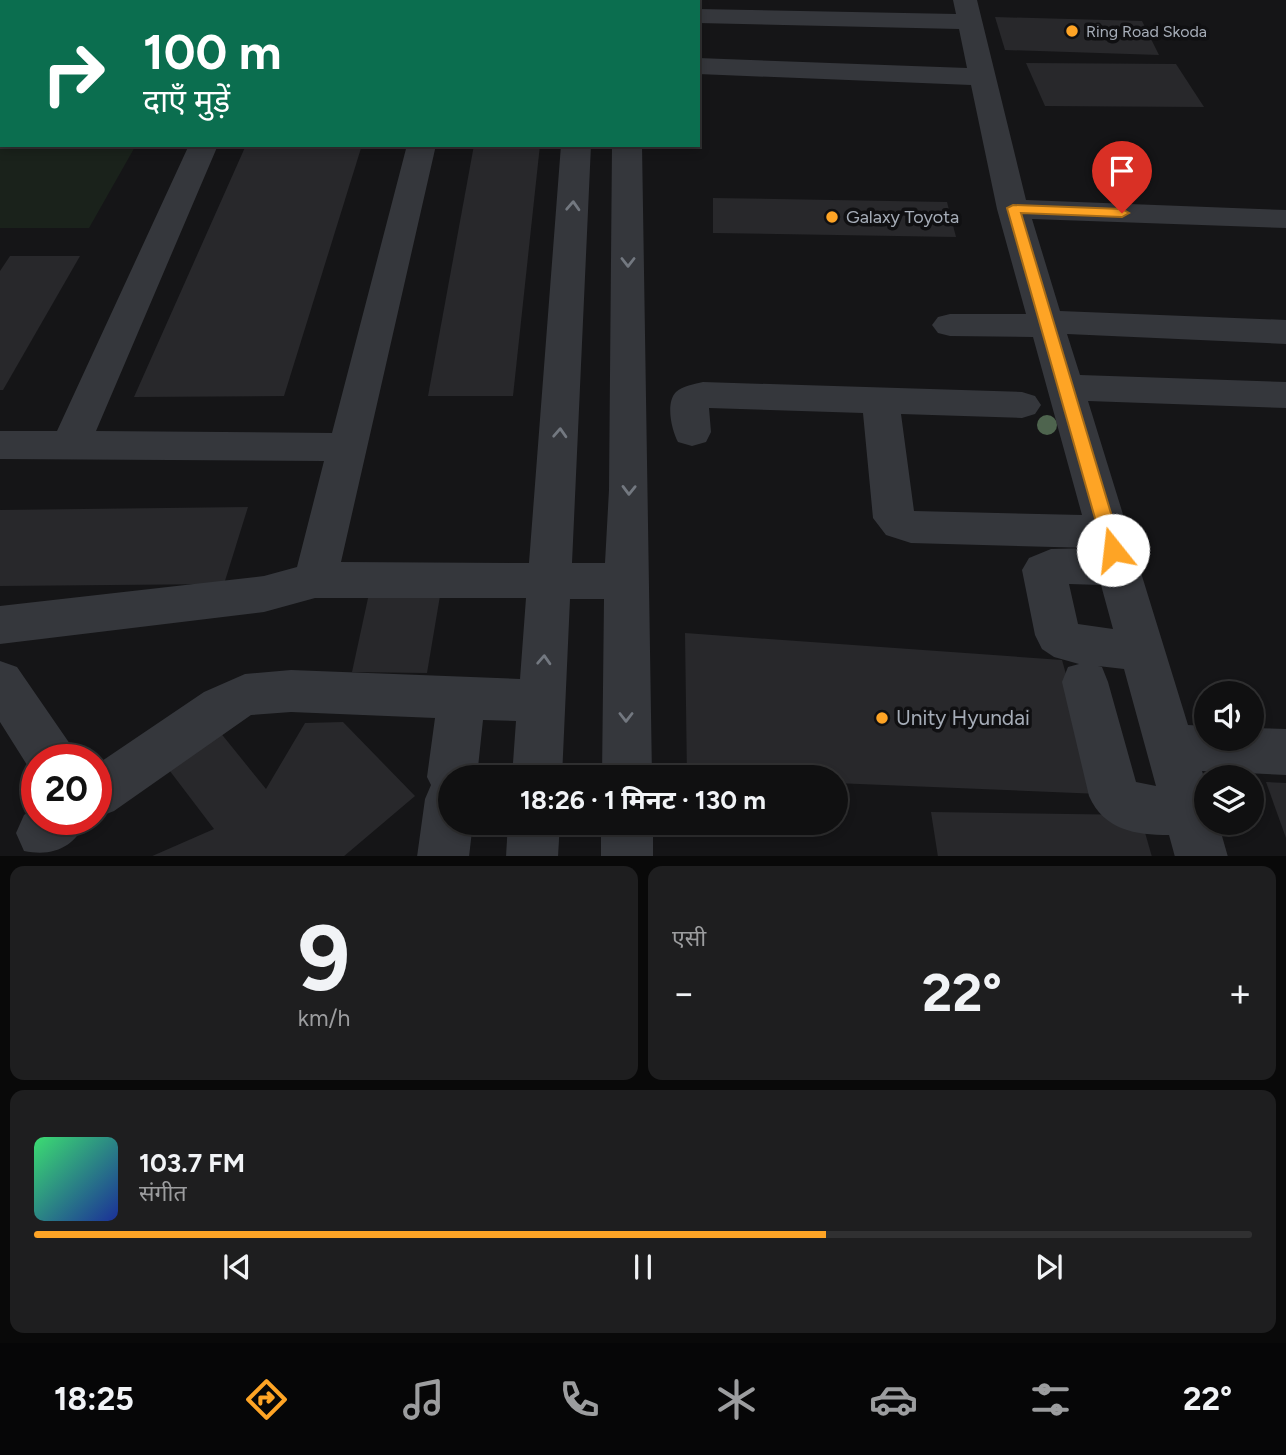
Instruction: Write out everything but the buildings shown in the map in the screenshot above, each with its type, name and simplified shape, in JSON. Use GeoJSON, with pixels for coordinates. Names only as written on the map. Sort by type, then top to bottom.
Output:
{"type":"FeatureCollection","features":[{"type":"Feature","properties":{"kind":"street"},"geometry":{"type":"LineString","coordinates":[[700,66],[915,48],[967,11],[1013,208],[1202,856]]}},
{"type":"Feature","properties":{"kind":"street"},"geometry":{"type":"LineString","coordinates":[[700,16],[915,48],[983,78]]}},
{"type":"Feature","properties":{"kind":"street"},"geometry":{"type":"LineString","coordinates":[[70,446],[203,147]]}},
{"type":"Feature","properties":{"kind":"street"},"geometry":{"type":"LineString","coordinates":[[315,580],[422,147]]}},
{"type":"Feature","properties":{"kind":"street"},"geometry":{"type":"LineString","coordinates":[[538,765],[548,581],[557,490],[576,147]]}},
{"type":"Feature","properties":{"kind":"street"},"geometry":{"type":"LineString","coordinates":[[627,147],[627,765]]}},
{"type":"Feature","properties":{"kind":"street"},"geometry":{"type":"LineString","coordinates":[[1013,208],[1286,219]]}},
{"type":"Feature","properties":{"kind":"street"},"geometry":{"type":"LineString","coordinates":[[950,325],[1047,324],[1286,332]]}},
{"type":"Feature","properties":{"kind":"street"},"geometry":{"type":"LineString","coordinates":[[736,375],[1286,395]]}},
{"type":"Feature","properties":{"kind":"street"},"geometry":{"type":"LineString","coordinates":[[692,432],[690,401],[698,396],[1022,405]]}},
{"type":"Feature","properties":{"kind":"street"},"geometry":{"type":"LineString","coordinates":[[880,400],[894,518],[901,524],[1113,550]]}},
{"type":"Feature","properties":{"kind":"street"},"geometry":{"type":"LineString","coordinates":[[0,445],[347,447]]}},
{"type":"Feature","properties":{"kind":"street"},"geometry":{"type":"LineString","coordinates":[[1113,550],[1044,570],[1058,635],[1070,643],[1142,652]]}},
{"type":"Feature","properties":{"kind":"street"},"geometry":{"type":"LineString","coordinates":[[3,634],[264,594],[315,580],[626,581]]}},
{"type":"Feature","properties":{"kind":"street"},"geometry":{"type":"LineString","coordinates":[[0,682],[41,744]]}},
{"type":"Feature","properties":{"kind":"street"},"geometry":{"type":"LineString","coordinates":[[1085,682],[1114,796],[1119,802],[1131,807],[1189,810]]}},
{"type":"Feature","properties":{"kind":"street"},"geometry":{"type":"LineString","coordinates":[[112,783],[220,707],[245,695],[291,691],[542,701]]}},
{"type":"Feature","properties":{"kind":"street"},"geometry":{"type":"LineString","coordinates":[[454,765],[462,697]]}},
{"type":"Feature","properties":{"kind":"street"},"geometry":{"type":"LineString","coordinates":[[1170,747],[1286,752]]}},
{"type":"Feature","properties":{"kind":"street"},"geometry":{"type":"LineString","coordinates":[[443,856],[446,835]]}},
{"type":"Feature","properties":{"kind":"street"},"geometry":{"type":"LineString","coordinates":[[532,856],[533,835]]}},
{"type":"Feature","properties":{"kind":"street"},"geometry":{"type":"LineString","coordinates":[[627,835],[627,856]]}},
{"type":"Feature","properties":{"kind":"shaded area"},"geometry":{"type":"Polygon","coordinates":[[[0,147],[135,147],[89,228],[0,228],[0,147]]]}},
{"type":"Feature","properties":{"kind":"place","name":"Ring Road Skoda"},"geometry":{"type":"Point","coordinates":[1072,31]}},
{"type":"Feature","properties":{"kind":"place","name":"Galaxy Toyota"},"geometry":{"type":"Point","coordinates":[832,217]}},
{"type":"Feature","properties":{"kind":"place","name":"Unity Hyundai"},"geometry":{"type":"Point","coordinates":[882,718]}},
{"type":"Feature","properties":{"kind":"route"},"geometry":{"type":"LineString","coordinates":[[1113,550],[1013,208],[1122,213]]}}]}
